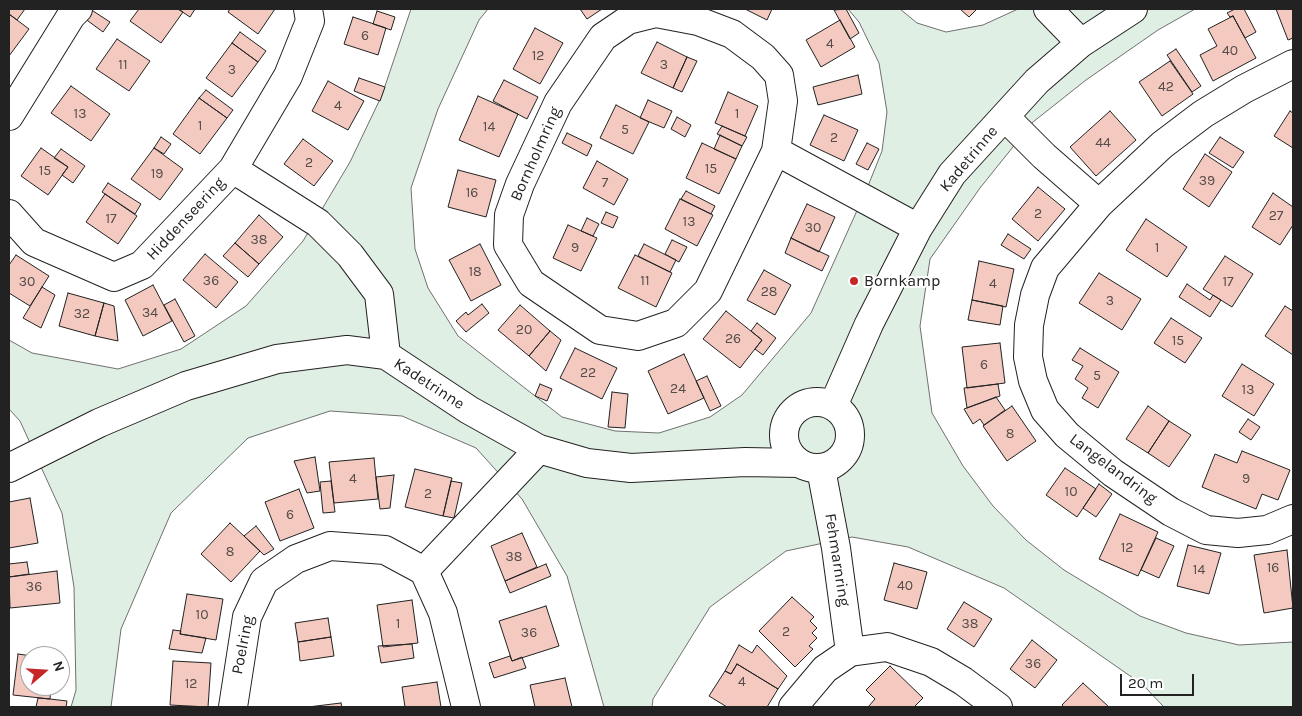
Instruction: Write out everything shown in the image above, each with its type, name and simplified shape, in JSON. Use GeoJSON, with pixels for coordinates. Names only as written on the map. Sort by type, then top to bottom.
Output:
{"type":"FeatureCollection","features":[{"type":"Feature","properties":{"kind":"street"},"geometry":{"type":"LineString","coordinates":[[9,116],[78,9]]}},
{"type":"Feature","properties":{"kind":"street","name":"Hiddenseering"},"geometry":{"type":"LineString","coordinates":[[9,214],[34,242],[114,277],[142,266],[233,168],[288,76],[310,21],[308,9]]}},
{"type":"Feature","properties":{"kind":"street"},"geometry":{"type":"LineString","coordinates":[[1048,9],[1081,43]]}},
{"type":"Feature","properties":{"kind":"street","name":"Kadetrinne"},"geometry":{"type":"LineString","coordinates":[[833,406],[869,324],[918,228],[952,174],[1037,81],[1081,43],[1133,9]]}},
{"type":"Feature","properties":{"kind":"street","name":"Bornholmring"},"geometry":{"type":"LineString","coordinates":[[656,13],[698,21],[732,34],[763,56],[779,75],[783,101],[776,151],[708,291],[676,323],[638,336],[600,330],[532,283],[508,245],[509,215],[520,184],[558,103],[603,37],[628,20],[656,13]]}},
{"type":"Feature","properties":{"kind":"street","name":"Langelandring"},"geometry":{"type":"LineString","coordinates":[[1293,64],[1244,89],[1203,114],[1162,146],[1099,204],[1045,268],[1035,295],[1029,325],[1028,357],[1033,381],[1045,410],[1067,435],[1113,473],[1171,512],[1206,530],[1238,533],[1267,530],[1293,519]]}},
{"type":"Feature","properties":{"kind":"street"},"geometry":{"type":"LineString","coordinates":[[1005,117],[1044,156],[1099,204]]}},
{"type":"Feature","properties":{"kind":"street"},"geometry":{"type":"LineString","coordinates":[[776,151],[918,228]]}},
{"type":"Feature","properties":{"kind":"street","name":"Hiddenseering"},"geometry":{"type":"LineString","coordinates":[[233,168],[318,223],[350,255],[379,294],[386,355]]}},
{"type":"Feature","properties":{"kind":"street","name":"Kadetrinne"},"geometry":{"type":"LineString","coordinates":[[9,468],[100,423],[204,381],[277,359],[347,350],[386,355],[470,410],[539,450],[587,463],[632,468],[745,462],[810,466]]}},
{"type":"Feature","properties":{"kind":"street"},"geometry":{"type":"LineString","coordinates":[[817,402],[833,406],[848,421],[851,442],[840,460],[810,466],[788,451],[784,434],[789,418],[800,407],[817,402]]}},
{"type":"Feature","properties":{"kind":"street"},"geometry":{"type":"LineString","coordinates":[[466,707],[443,613],[424,571],[539,450]]}},
{"type":"Feature","properties":{"kind":"street","name":"Fehmarnring"},"geometry":{"type":"LineString","coordinates":[[810,466],[836,548],[850,652]]}},
{"type":"Feature","properties":{"kind":"street","name":"Poelring"},"geometry":{"type":"LineString","coordinates":[[233,707],[246,616],[264,581],[296,558],[330,546],[385,550],[424,571]]}},
{"type":"Feature","properties":{"kind":"street"},"geometry":{"type":"LineString","coordinates":[[793,707],[825,669],[850,652],[887,646],[931,662],[963,681],[998,707]]}},
{"type":"Feature","properties":{"kind":"green space"},"geometry":{"type":"Polygon","coordinates":[[[411,9],[488,9],[479,20],[438,109],[411,188],[415,249],[428,288],[458,336],[562,417],[615,431],[659,433],[710,417],[742,395],[811,313],[868,186],[882,151],[887,112],[879,63],[859,22],[848,9],[900,9],[917,23],[946,32],[983,25],[1018,9],[1195,9],[1158,30],[1086,80],[1033,122],[980,188],[930,259],[920,326],[932,413],[963,466],[993,506],[1026,540],[1064,570],[1140,616],[1186,633],[1239,645],[1293,642],[1293,707],[1164,707],[1143,685],[1004,588],[908,547],[852,537],[786,551],[710,607],[653,699],[652,707],[604,707],[567,576],[522,499],[476,448],[402,416],[330,411],[248,438],[171,513],[121,629],[111,707],[71,707],[76,690],[74,587],[62,513],[20,421],[9,409],[9,340],[32,353],[118,369],[181,349],[246,306],[303,241],[350,162],[382,95],[411,9]]]}},
{"type":"Feature","properties":{"kind":"building"},"geometry":{"type":"Polygon","coordinates":[[[9,9],[25,9],[17,20],[9,14],[9,9]]]}},
{"type":"Feature","properties":{"kind":"building"},"geometry":{"type":"Polygon","coordinates":[[[90,9],[110,22],[103,32],[84,18],[90,9]]]}},
{"type":"Feature","properties":{"kind":"building"},"geometry":{"type":"Polygon","coordinates":[[[139,9],[178,9],[183,12],[161,43],[130,21],[139,9]]]}},
{"type":"Feature","properties":{"kind":"building"},"geometry":{"type":"Polygon","coordinates":[[[178,9],[195,9],[190,17],[178,9]]]}},
{"type":"Feature","properties":{"kind":"building"},"geometry":{"type":"Polygon","coordinates":[[[230,9],[275,9],[258,34],[228,12],[230,9]]]}},
{"type":"Feature","properties":{"kind":"building"},"geometry":{"type":"Polygon","coordinates":[[[580,9],[602,9],[587,19],[580,9]]]}},
{"type":"Feature","properties":{"kind":"building"},"geometry":{"type":"Polygon","coordinates":[[[745,9],[772,9],[767,20],[745,9]]]}},
{"type":"Feature","properties":{"kind":"building"},"geometry":{"type":"Polygon","coordinates":[[[846,9],[859,33],[850,39],[834,10],[846,9]]]}},
{"type":"Feature","properties":{"kind":"building"},"geometry":{"type":"Polygon","coordinates":[[[960,9],[977,9],[969,17],[960,9]]]}},
{"type":"Feature","properties":{"kind":"building"},"geometry":{"type":"Polygon","coordinates":[[[1235,9],[1244,9],[1256,32],[1245,38],[1233,16],[1230,17],[1227,13],[1235,9]]]}},
{"type":"Feature","properties":{"kind":"building"},"geometry":{"type":"Polygon","coordinates":[[[1276,9],[1293,9],[1293,38],[1288,40],[1276,9]]]}},
{"type":"Feature","properties":{"kind":"building"},"geometry":{"type":"Polygon","coordinates":[[[377,11],[395,17],[391,30],[373,24],[377,11]]]}},
{"type":"Feature","properties":{"kind":"building"},"geometry":{"type":"Polygon","coordinates":[[[9,14],[29,29],[9,56],[9,14]]]}},
{"type":"Feature","properties":{"kind":"building"},"geometry":{"type":"Polygon","coordinates":[[[1233,16],[1256,58],[1213,81],[1200,55],[1217,46],[1208,29],[1233,16]]]}},
{"type":"Feature","properties":{"kind":"building"},"geometry":{"type":"Polygon","coordinates":[[[353,17],[386,28],[378,55],[344,44],[353,17]]]}},
{"type":"Feature","properties":{"kind":"building"},"geometry":{"type":"Polygon","coordinates":[[[840,20],[855,47],[821,67],[806,40],[840,20]]]}},
{"type":"Feature","properties":{"kind":"building"},"geometry":{"type":"Polygon","coordinates":[[[535,28],[563,43],[540,84],[513,69],[535,28]]]}},
{"type":"Feature","properties":{"kind":"building"},"geometry":{"type":"Polygon","coordinates":[[[240,32],[266,51],[258,62],[232,43],[240,32]]]}},
{"type":"Feature","properties":{"kind":"building"},"geometry":{"type":"Polygon","coordinates":[[[117,39],[150,61],[129,91],[96,69],[117,39]]]}},
{"type":"Feature","properties":{"kind":"building"},"geometry":{"type":"Polygon","coordinates":[[[657,42],[687,57],[673,88],[641,73],[657,42]]]}},
{"type":"Feature","properties":{"kind":"building"},"geometry":{"type":"Polygon","coordinates":[[[232,43],[258,62],[232,97],[206,78],[232,43]]]}},
{"type":"Feature","properties":{"kind":"building"},"geometry":{"type":"Polygon","coordinates":[[[1176,49],[1201,86],[1192,92],[1167,55],[1176,49]]]}},
{"type":"Feature","properties":{"kind":"building"},"geometry":{"type":"Polygon","coordinates":[[[687,57],[697,61],[682,92],[673,88],[687,57]]]}},
{"type":"Feature","properties":{"kind":"building"},"geometry":{"type":"Polygon","coordinates":[[[1170,61],[1193,94],[1162,116],[1139,82],[1170,61]]]}},
{"type":"Feature","properties":{"kind":"building"},"geometry":{"type":"Polygon","coordinates":[[[858,75],[862,94],[818,105],[813,87],[858,75]]]}},
{"type":"Feature","properties":{"kind":"building"},"geometry":{"type":"Polygon","coordinates":[[[359,78],[385,87],[380,101],[354,91],[359,78]]]}},
{"type":"Feature","properties":{"kind":"building"},"geometry":{"type":"Polygon","coordinates":[[[504,80],[538,97],[527,119],[493,101],[504,80]]]}},
{"type":"Feature","properties":{"kind":"building"},"geometry":{"type":"Polygon","coordinates":[[[328,81],[364,101],[348,130],[312,111],[328,81]]]}},
{"type":"Feature","properties":{"kind":"building"},"geometry":{"type":"Polygon","coordinates":[[[71,86],[110,114],[91,141],[51,113],[71,86]]]}},
{"type":"Feature","properties":{"kind":"building"},"geometry":{"type":"Polygon","coordinates":[[[206,90],[233,110],[227,118],[199,98],[206,90]]]}},
{"type":"Feature","properties":{"kind":"building"},"geometry":{"type":"Polygon","coordinates":[[[728,92],[758,106],[745,136],[715,123],[728,92]]]}},
{"type":"Feature","properties":{"kind":"building"},"geometry":{"type":"Polygon","coordinates":[[[478,96],[518,114],[499,157],[459,140],[478,96]]]}},
{"type":"Feature","properties":{"kind":"building"},"geometry":{"type":"Polygon","coordinates":[[[199,98],[227,118],[200,154],[173,134],[199,98]]]}},
{"type":"Feature","properties":{"kind":"building"},"geometry":{"type":"Polygon","coordinates":[[[648,100],[672,111],[664,128],[640,118],[648,100]]]}},
{"type":"Feature","properties":{"kind":"building"},"geometry":{"type":"Polygon","coordinates":[[[616,105],[649,122],[633,154],[600,138],[616,105]]]}},
{"type":"Feature","properties":{"kind":"building"},"geometry":{"type":"Polygon","coordinates":[[[1110,111],[1136,140],[1096,176],[1070,147],[1110,111]]]}},
{"type":"Feature","properties":{"kind":"building"},"geometry":{"type":"Polygon","coordinates":[[[1290,111],[1293,113],[1293,148],[1274,136],[1290,111]]]}},
{"type":"Feature","properties":{"kind":"building"},"geometry":{"type":"Polygon","coordinates":[[[824,115],[858,130],[844,161],[810,145],[824,115]]]}},
{"type":"Feature","properties":{"kind":"building"},"geometry":{"type":"Polygon","coordinates":[[[677,117],[691,125],[685,137],[671,129],[677,117]]]}},
{"type":"Feature","properties":{"kind":"building"},"geometry":{"type":"Polygon","coordinates":[[[722,126],[747,137],[742,146],[717,134],[722,126]]]}},
{"type":"Feature","properties":{"kind":"building"},"geometry":{"type":"Polygon","coordinates":[[[567,133],[592,145],[587,156],[562,143],[567,133]]]}},
{"type":"Feature","properties":{"kind":"building"},"geometry":{"type":"Polygon","coordinates":[[[720,135],[742,146],[736,159],[714,149],[720,135]]]}},
{"type":"Feature","properties":{"kind":"building"},"geometry":{"type":"Polygon","coordinates":[[[161,137],[171,144],[164,154],[154,148],[161,137]]]}},
{"type":"Feature","properties":{"kind":"building"},"geometry":{"type":"Polygon","coordinates":[[[1220,137],[1244,152],[1233,168],[1209,153],[1220,137]]]}},
{"type":"Feature","properties":{"kind":"building"},"geometry":{"type":"Polygon","coordinates":[[[303,139],[333,161],[314,186],[284,164],[303,139]]]}},
{"type":"Feature","properties":{"kind":"building"},"geometry":{"type":"Polygon","coordinates":[[[702,143],[736,159],[719,194],[686,178],[702,143]]]}},
{"type":"Feature","properties":{"kind":"building"},"geometry":{"type":"Polygon","coordinates":[[[867,143],[879,149],[868,170],[856,164],[867,143]]]}},
{"type":"Feature","properties":{"kind":"building"},"geometry":{"type":"Polygon","coordinates":[[[41,148],[68,167],[48,195],[21,176],[41,148]]]}},
{"type":"Feature","properties":{"kind":"building"},"geometry":{"type":"Polygon","coordinates":[[[154,148],[183,169],[160,200],[131,179],[154,148]]]}},
{"type":"Feature","properties":{"kind":"building"},"geometry":{"type":"Polygon","coordinates":[[[61,149],[85,166],[73,183],[62,175],[68,167],[54,158],[61,149]]]}},
{"type":"Feature","properties":{"kind":"building"},"geometry":{"type":"Polygon","coordinates":[[[1205,154],[1232,172],[1209,207],[1183,189],[1205,154]]]}},
{"type":"Feature","properties":{"kind":"building"},"geometry":{"type":"Polygon","coordinates":[[[597,161],[628,179],[614,205],[583,188],[597,161]]]}},
{"type":"Feature","properties":{"kind":"building"},"geometry":{"type":"Polygon","coordinates":[[[458,170],[496,180],[486,217],[448,207],[458,170]]]}},
{"type":"Feature","properties":{"kind":"building"},"geometry":{"type":"Polygon","coordinates":[[[108,183],[141,204],[135,214],[102,192],[108,183]]]}},
{"type":"Feature","properties":{"kind":"building"},"geometry":{"type":"Polygon","coordinates":[[[1038,187],[1065,209],[1038,241],[1012,219],[1038,187]]]}},
{"type":"Feature","properties":{"kind":"building"},"geometry":{"type":"Polygon","coordinates":[[[686,191],[715,206],[711,214],[681,199],[686,191]]]}},
{"type":"Feature","properties":{"kind":"building"},"geometry":{"type":"Polygon","coordinates":[[[1273,193],[1293,207],[1293,225],[1280,245],[1252,227],[1273,193]]]}},
{"type":"Feature","properties":{"kind":"building"},"geometry":{"type":"Polygon","coordinates":[[[105,194],[137,216],[118,244],[86,222],[105,194]]]}},
{"type":"Feature","properties":{"kind":"building"},"geometry":{"type":"Polygon","coordinates":[[[680,199],[713,215],[697,246],[665,229],[680,199]]]}},
{"type":"Feature","properties":{"kind":"building"},"geometry":{"type":"Polygon","coordinates":[[[807,204],[835,217],[819,252],[791,238],[807,204]]]}},
{"type":"Feature","properties":{"kind":"building"},"geometry":{"type":"Polygon","coordinates":[[[606,212],[618,217],[613,228],[601,223],[606,212]]]}},
{"type":"Feature","properties":{"kind":"building"},"geometry":{"type":"Polygon","coordinates":[[[259,215],[283,237],[259,264],[235,243],[259,215]]]}},
{"type":"Feature","properties":{"kind":"building"},"geometry":{"type":"Polygon","coordinates":[[[587,218],[599,224],[593,236],[581,231],[587,218]]]}},
{"type":"Feature","properties":{"kind":"building"},"geometry":{"type":"Polygon","coordinates":[[[1146,219],[1187,247],[1167,277],[1126,250],[1146,219]]]}},
{"type":"Feature","properties":{"kind":"building"},"geometry":{"type":"Polygon","coordinates":[[[568,225],[597,238],[581,271],[553,258],[568,225]]]}},
{"type":"Feature","properties":{"kind":"building"},"geometry":{"type":"Polygon","coordinates":[[[1008,234],[1031,249],[1024,259],[1001,245],[1008,234]]]}},
{"type":"Feature","properties":{"kind":"building"},"geometry":{"type":"Polygon","coordinates":[[[791,238],[829,256],[822,271],[785,253],[791,238]]]}},
{"type":"Feature","properties":{"kind":"building"},"geometry":{"type":"Polygon","coordinates":[[[672,240],[687,247],[679,262],[665,254],[672,240]]]}},
{"type":"Feature","properties":{"kind":"building"},"geometry":{"type":"Polygon","coordinates":[[[235,243],[259,264],[248,277],[223,256],[235,243]]]}},
{"type":"Feature","properties":{"kind":"building"},"geometry":{"type":"Polygon","coordinates":[[[480,244],[501,285],[471,301],[449,260],[480,244]]]}},
{"type":"Feature","properties":{"kind":"building"},"geometry":{"type":"Polygon","coordinates":[[[644,244],[676,260],[670,272],[638,256],[644,244]]]}},
{"type":"Feature","properties":{"kind":"building"},"geometry":{"type":"Polygon","coordinates":[[[205,254],[238,282],[216,308],[183,280],[205,254]]]}},
{"type":"Feature","properties":{"kind":"building"},"geometry":{"type":"Polygon","coordinates":[[[16,255],[49,276],[30,306],[9,293],[9,265],[16,255]]]}},
{"type":"Feature","properties":{"kind":"building"},"geometry":{"type":"Polygon","coordinates":[[[635,255],[672,273],[656,307],[618,288],[635,255]]]}},
{"type":"Feature","properties":{"kind":"building"},"geometry":{"type":"Polygon","coordinates":[[[1225,256],[1253,274],[1232,307],[1203,289],[1225,256]]]}},
{"type":"Feature","properties":{"kind":"building"},"geometry":{"type":"Polygon","coordinates":[[[979,261],[1014,269],[1006,307],[972,300],[979,261]]]}},
{"type":"Feature","properties":{"kind":"building"},"geometry":{"type":"Polygon","coordinates":[[[764,270],[791,285],[775,315],[747,300],[764,270]]]}},
{"type":"Feature","properties":{"kind":"building"},"geometry":{"type":"Polygon","coordinates":[[[1099,273],[1141,299],[1122,330],[1079,303],[1099,273]]]}},
{"type":"Feature","properties":{"kind":"building"},"geometry":{"type":"Polygon","coordinates":[[[1187,284],[1210,300],[1213,295],[1221,300],[1210,317],[1179,297],[1187,284]]]}},
{"type":"Feature","properties":{"kind":"building"},"geometry":{"type":"Polygon","coordinates":[[[153,285],[172,321],[143,336],[125,300],[153,285]]]}},
{"type":"Feature","properties":{"kind":"building"},"geometry":{"type":"Polygon","coordinates":[[[42,287],[55,295],[41,328],[23,318],[42,287]]]}},
{"type":"Feature","properties":{"kind":"building"},"geometry":{"type":"Polygon","coordinates":[[[68,293],[104,303],[95,336],[59,326],[68,293]]]}},
{"type":"Feature","properties":{"kind":"building"},"geometry":{"type":"Polygon","coordinates":[[[175,299],[195,336],[184,342],[164,305],[175,299]]]}},
{"type":"Feature","properties":{"kind":"building"},"geometry":{"type":"Polygon","coordinates":[[[972,300],[1003,306],[1000,325],[968,320],[972,300]]]}},
{"type":"Feature","properties":{"kind":"building"},"geometry":{"type":"Polygon","coordinates":[[[104,303],[114,306],[118,341],[95,336],[104,303]]]}},
{"type":"Feature","properties":{"kind":"building"},"geometry":{"type":"Polygon","coordinates":[[[482,304],[489,313],[466,332],[456,321],[466,312],[468,315],[482,304]]]}},
{"type":"Feature","properties":{"kind":"building"},"geometry":{"type":"Polygon","coordinates":[[[520,305],[550,331],[529,356],[498,330],[520,305]]]}},
{"type":"Feature","properties":{"kind":"building"},"geometry":{"type":"Polygon","coordinates":[[[1285,306],[1293,311],[1293,355],[1265,336],[1285,306]]]}},
{"type":"Feature","properties":{"kind":"building"},"geometry":{"type":"Polygon","coordinates":[[[726,311],[762,340],[740,368],[703,339],[726,311]]]}},
{"type":"Feature","properties":{"kind":"building"},"geometry":{"type":"Polygon","coordinates":[[[1171,318],[1202,338],[1185,363],[1154,343],[1171,318]]]}},
{"type":"Feature","properties":{"kind":"building"},"geometry":{"type":"Polygon","coordinates":[[[757,323],[776,338],[763,355],[755,349],[762,340],[751,331],[757,323]]]}},
{"type":"Feature","properties":{"kind":"building"},"geometry":{"type":"Polygon","coordinates":[[[550,331],[561,340],[546,371],[529,356],[550,331]]]}},
{"type":"Feature","properties":{"kind":"building"},"geometry":{"type":"Polygon","coordinates":[[[1000,343],[1005,383],[967,388],[962,347],[1000,343]]]}},
{"type":"Feature","properties":{"kind":"building"},"geometry":{"type":"Polygon","coordinates":[[[575,348],[617,368],[602,399],[560,378],[575,348]]]}},
{"type":"Feature","properties":{"kind":"building"},"geometry":{"type":"Polygon","coordinates":[[[1080,348],[1119,372],[1098,408],[1082,398],[1088,388],[1075,379],[1083,366],[1072,360],[1080,348]]]}},
{"type":"Feature","properties":{"kind":"building"},"geometry":{"type":"Polygon","coordinates":[[[684,354],[704,398],[668,414],[648,371],[684,354]]]}},
{"type":"Feature","properties":{"kind":"building"},"geometry":{"type":"Polygon","coordinates":[[[1242,364],[1274,384],[1254,416],[1222,396],[1242,364]]]}},
{"type":"Feature","properties":{"kind":"building"},"geometry":{"type":"Polygon","coordinates":[[[707,376],[721,406],[710,411],[696,381],[707,376]]]}},
{"type":"Feature","properties":{"kind":"building"},"geometry":{"type":"Polygon","coordinates":[[[540,384],[552,389],[547,401],[535,396],[540,384]]]}},
{"type":"Feature","properties":{"kind":"building"},"geometry":{"type":"Polygon","coordinates":[[[998,384],[1000,396],[967,408],[964,388],[998,384]]]}},
{"type":"Feature","properties":{"kind":"building"},"geometry":{"type":"Polygon","coordinates":[[[612,392],[628,394],[625,428],[608,427],[612,392]]]}},
{"type":"Feature","properties":{"kind":"building"},"geometry":{"type":"Polygon","coordinates":[[[996,397],[1005,410],[984,425],[980,419],[973,424],[964,409],[996,397]]]}},
{"type":"Feature","properties":{"kind":"building"},"geometry":{"type":"Polygon","coordinates":[[[1012,406],[1036,441],[1007,461],[983,426],[1012,406]]]}},
{"type":"Feature","properties":{"kind":"building"},"geometry":{"type":"Polygon","coordinates":[[[1148,406],[1169,421],[1148,453],[1126,439],[1148,406]]]}},
{"type":"Feature","properties":{"kind":"building"},"geometry":{"type":"Polygon","coordinates":[[[1248,419],[1260,427],[1251,440],[1239,432],[1248,419]]]}},
{"type":"Feature","properties":{"kind":"building"},"geometry":{"type":"Polygon","coordinates":[[[1169,421],[1191,435],[1169,467],[1148,453],[1169,421]]]}},
{"type":"Feature","properties":{"kind":"building"},"geometry":{"type":"Polygon","coordinates":[[[1242,451],[1290,470],[1278,500],[1262,494],[1256,509],[1202,487],[1215,454],[1237,463],[1242,451]]]}},
{"type":"Feature","properties":{"kind":"building"},"geometry":{"type":"Polygon","coordinates":[[[315,457],[320,491],[307,493],[294,461],[315,457]]]}},
{"type":"Feature","properties":{"kind":"building"},"geometry":{"type":"Polygon","coordinates":[[[374,458],[378,499],[334,503],[329,462],[374,458]]]}},
{"type":"Feature","properties":{"kind":"building"},"geometry":{"type":"Polygon","coordinates":[[[1065,468],[1096,489],[1077,517],[1046,495],[1065,468]]]}},
{"type":"Feature","properties":{"kind":"building"},"geometry":{"type":"Polygon","coordinates":[[[415,469],[452,478],[443,516],[405,507],[415,469]]]}},
{"type":"Feature","properties":{"kind":"building"},"geometry":{"type":"Polygon","coordinates":[[[394,475],[390,508],[380,509],[376,477],[394,475]]]}},
{"type":"Feature","properties":{"kind":"building"},"geometry":{"type":"Polygon","coordinates":[[[331,481],[335,512],[323,513],[320,482],[331,481]]]}},
{"type":"Feature","properties":{"kind":"building"},"geometry":{"type":"Polygon","coordinates":[[[451,481],[462,483],[454,518],[443,516],[451,481]]]}},
{"type":"Feature","properties":{"kind":"building"},"geometry":{"type":"Polygon","coordinates":[[[1099,484],[1112,494],[1096,517],[1083,508],[1099,484]]]}},
{"type":"Feature","properties":{"kind":"building"},"geometry":{"type":"Polygon","coordinates":[[[299,489],[314,528],[280,541],[265,502],[299,489]]]}},
{"type":"Feature","properties":{"kind":"building"},"geometry":{"type":"Polygon","coordinates":[[[30,498],[38,543],[9,548],[9,502],[30,498]]]}},
{"type":"Feature","properties":{"kind":"building"},"geometry":{"type":"Polygon","coordinates":[[[1120,514],[1158,532],[1138,576],[1099,559],[1120,514]]]}},
{"type":"Feature","properties":{"kind":"building"},"geometry":{"type":"Polygon","coordinates":[[[230,523],[260,551],[231,582],[201,554],[230,523]]]}},
{"type":"Feature","properties":{"kind":"building"},"geometry":{"type":"Polygon","coordinates":[[[256,526],[274,549],[264,555],[244,536],[256,526]]]}},
{"type":"Feature","properties":{"kind":"building"},"geometry":{"type":"Polygon","coordinates":[[[522,533],[537,567],[505,581],[491,546],[522,533]]]}},
{"type":"Feature","properties":{"kind":"building"},"geometry":{"type":"Polygon","coordinates":[[[1156,538],[1174,546],[1159,578],[1141,570],[1156,538]]]}},
{"type":"Feature","properties":{"kind":"building"},"geometry":{"type":"Polygon","coordinates":[[[1188,545],[1221,553],[1209,594],[1177,586],[1188,545]]]}},
{"type":"Feature","properties":{"kind":"building"},"geometry":{"type":"Polygon","coordinates":[[[1287,550],[1293,608],[1264,613],[1254,555],[1287,550]]]}},
{"type":"Feature","properties":{"kind":"building"},"geometry":{"type":"Polygon","coordinates":[[[27,562],[29,574],[9,577],[9,564],[27,562]]]}},
{"type":"Feature","properties":{"kind":"building"},"geometry":{"type":"Polygon","coordinates":[[[894,563],[927,572],[917,609],[884,600],[894,563]]]}},
{"type":"Feature","properties":{"kind":"building"},"geometry":{"type":"Polygon","coordinates":[[[546,564],[551,576],[510,593],[505,581],[546,564]]]}},
{"type":"Feature","properties":{"kind":"building"},"geometry":{"type":"Polygon","coordinates":[[[57,571],[60,603],[10,608],[9,577],[57,571]]]}},
{"type":"Feature","properties":{"kind":"building"},"geometry":{"type":"Polygon","coordinates":[[[187,594],[223,599],[216,640],[180,634],[187,594]]]}},
{"type":"Feature","properties":{"kind":"building"},"geometry":{"type":"Polygon","coordinates":[[[792,597],[814,617],[810,621],[817,628],[812,633],[817,638],[809,646],[813,649],[795,667],[759,631],[792,597]]]}},
{"type":"Feature","properties":{"kind":"building"},"geometry":{"type":"Polygon","coordinates":[[[412,600],[418,643],[383,647],[377,605],[412,600]]]}},
{"type":"Feature","properties":{"kind":"building"},"geometry":{"type":"Polygon","coordinates":[[[964,602],[992,619],[974,647],[947,629],[964,602]]]}},
{"type":"Feature","properties":{"kind":"building"},"geometry":{"type":"Polygon","coordinates":[[[546,606],[559,646],[512,661],[499,621],[546,606]]]}},
{"type":"Feature","properties":{"kind":"building"},"geometry":{"type":"Polygon","coordinates":[[[328,618],[331,637],[298,642],[295,623],[328,618]]]}},
{"type":"Feature","properties":{"kind":"building"},"geometry":{"type":"Polygon","coordinates":[[[173,630],[181,631],[180,634],[206,638],[202,653],[169,649],[173,630]]]}},
{"type":"Feature","properties":{"kind":"building"},"geometry":{"type":"Polygon","coordinates":[[[331,637],[334,656],[300,661],[298,642],[331,637]]]}},
{"type":"Feature","properties":{"kind":"building"},"geometry":{"type":"Polygon","coordinates":[[[1032,640],[1057,660],[1035,688],[1010,669],[1032,640]]]}},
{"type":"Feature","properties":{"kind":"building"},"geometry":{"type":"Polygon","coordinates":[[[412,644],[414,658],[381,663],[378,646],[412,644]]]}},
{"type":"Feature","properties":{"kind":"building"},"geometry":{"type":"Polygon","coordinates":[[[739,645],[752,653],[757,645],[787,676],[778,689],[737,664],[731,674],[725,671],[739,645]]]}},
{"type":"Feature","properties":{"kind":"building"},"geometry":{"type":"Polygon","coordinates":[[[18,654],[20,654],[20,696],[13,695],[18,654]]]}},
{"type":"Feature","properties":{"kind":"building"},"geometry":{"type":"Polygon","coordinates":[[[510,656],[512,661],[522,657],[526,668],[494,678],[489,663],[510,656]]]}},
{"type":"Feature","properties":{"kind":"building"},"geometry":{"type":"Polygon","coordinates":[[[173,661],[211,663],[208,707],[170,705],[173,661]]]}},
{"type":"Feature","properties":{"kind":"building"},"geometry":{"type":"Polygon","coordinates":[[[737,664],[778,689],[767,707],[727,707],[709,696],[725,671],[731,674],[737,664]]]}},
{"type":"Feature","properties":{"kind":"building"},"geometry":{"type":"Polygon","coordinates":[[[890,666],[923,698],[914,707],[868,707],[875,699],[866,690],[890,666]]]}},
{"type":"Feature","properties":{"kind":"building"},"geometry":{"type":"Polygon","coordinates":[[[565,678],[572,707],[535,707],[530,685],[565,678]]]}},
{"type":"Feature","properties":{"kind":"building"},"geometry":{"type":"Polygon","coordinates":[[[437,682],[441,707],[405,707],[402,687],[437,682]]]}},
{"type":"Feature","properties":{"kind":"building"},"geometry":{"type":"Polygon","coordinates":[[[1083,683],[1109,707],[1064,707],[1062,705],[1083,683]]]}},
{"type":"Feature","properties":{"kind":"building"},"geometry":{"type":"Polygon","coordinates":[[[22,696],[50,696],[50,699],[22,696]]]}},
{"type":"Feature","properties":{"kind":"building"},"geometry":{"type":"Polygon","coordinates":[[[38,698],[67,701],[66,707],[36,707],[38,698]]]}},
{"type":"Feature","properties":{"kind":"building"},"geometry":{"type":"Polygon","coordinates":[[[341,703],[342,707],[308,707],[341,703]]]}},
{"type":"Feature","properties":{"kind":"place","name":"Bornkamp"},"geometry":{"type":"Point","coordinates":[854,281]}}]}
